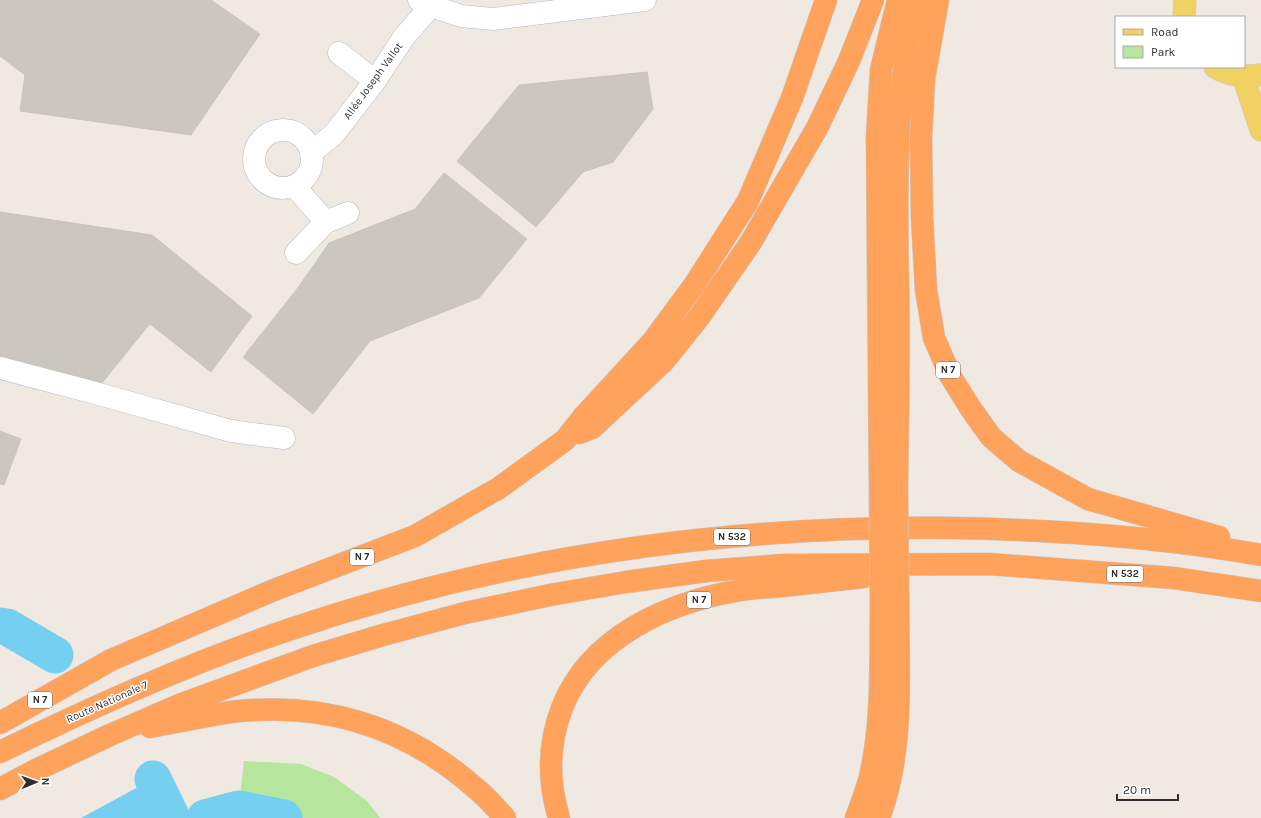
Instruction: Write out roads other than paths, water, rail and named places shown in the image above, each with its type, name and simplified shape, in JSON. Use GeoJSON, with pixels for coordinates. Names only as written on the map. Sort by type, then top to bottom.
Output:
{"type":"FeatureCollection","features":[{"type":"Feature","properties":{"kind":"highway","name":"N 7"},"geometry":{"type":"LineString","coordinates":[[565,440],[584,416],[653,341],[695,284],[748,201],[792,98],[826,0]]}},
{"type":"Feature","properties":{"kind":"highway","name":"N 7"},"geometry":{"type":"LineString","coordinates":[[0,723],[111,660],[274,590],[415,536],[498,488],[565,440],[592,428],[663,362],[700,316],[751,242],[816,128],[849,61],[873,0]]}},
{"type":"Feature","properties":{"kind":"highway"},"geometry":{"type":"LineString","coordinates":[[879,818],[886,800],[892,773],[896,742],[898,703],[889,602],[888,487],[877,137],[881,70],[898,0]]}},
{"type":"Feature","properties":{"kind":"highway"},"geometry":{"type":"LineString","coordinates":[[888,487],[899,331],[897,209],[899,115],[906,51],[917,0]]}},
{"type":"Feature","properties":{"kind":"highway","name":"N 7"},"geometry":{"type":"LineString","coordinates":[[938,0],[924,79],[921,138],[922,217],[926,290],[934,338],[951,377],[971,410],[991,437],[1019,461],[1041,475],[1088,499],[1261,549]]}},
{"type":"Feature","properties":{"kind":"highway","name":"N 532"},"geometry":{"type":"LineString","coordinates":[[216,656],[289,629],[445,584],[515,568],[575,557],[680,542],[810,530],[913,528],[1014,529],[1116,536],[1179,543],[1261,555]]}},
{"type":"Feature","properties":{"kind":"highway","name":"N 7"},"geometry":{"type":"LineString","coordinates":[[559,818],[551,788],[551,753],[554,734],[566,698],[586,666],[614,639],[658,615],[677,607],[705,598],[741,590],[989,564]]}},
{"type":"Feature","properties":{"kind":"highway","name":"N 532"},"geometry":{"type":"LineString","coordinates":[[110,734],[179,705],[313,656],[383,635],[465,613],[550,595],[626,582],[706,571],[776,566],[989,564],[1174,578],[1261,591]]}},
{"type":"Feature","properties":{"kind":"highway"},"geometry":{"type":"LineString","coordinates":[[856,818],[870,777],[877,735],[880,688],[889,602]]}},
{"type":"Feature","properties":{"kind":"highway","name":"Route Nationale 7"},"geometry":{"type":"LineString","coordinates":[[0,752],[71,717],[141,686],[216,656]]}},
{"type":"Feature","properties":{"kind":"highway"},"geometry":{"type":"LineString","coordinates":[[0,789],[110,734],[231,712],[302,710],[328,714],[377,727],[400,737],[426,751],[474,786],[505,818]]}},
{"type":"Feature","properties":{"kind":"main road"},"geometry":{"type":"LineString","coordinates":[[1184,16],[1185,0]]}},
{"type":"Feature","properties":{"kind":"main road"},"geometry":{"type":"LineString","coordinates":[[1217,68],[1230,74],[1252,76],[1261,130]]}},
{"type":"Feature","properties":{"kind":"street"},"geometry":{"type":"LineString","coordinates":[[425,3],[461,16],[493,18],[645,0]]}},
{"type":"Feature","properties":{"kind":"street","name":"Allée Joseph Vallot"},"geometry":{"type":"LineString","coordinates":[[312,152],[334,134],[375,81],[425,3]]}},
{"type":"Feature","properties":{"kind":"street"},"geometry":{"type":"LineString","coordinates":[[339,53],[375,81]]}},
{"type":"Feature","properties":{"kind":"street"},"geometry":{"type":"LineString","coordinates":[[281,130],[292,131],[301,135],[312,152],[312,163],[309,172],[303,181],[295,186],[285,189],[275,188],[266,184],[260,178],[256,170],[254,154],[257,146],[263,138],[271,132],[281,130]]}},
{"type":"Feature","properties":{"kind":"street"},"geometry":{"type":"LineString","coordinates":[[295,186],[326,222]]}},
{"type":"Feature","properties":{"kind":"street"},"geometry":{"type":"LineString","coordinates":[[296,253],[326,222],[348,213]]}},
{"type":"Feature","properties":{"kind":"street"},"geometry":{"type":"LineString","coordinates":[[0,368],[231,431],[284,438]]}},
{"type":"Feature","properties":{"kind":"water"},"geometry":{"type":"Polygon","coordinates":[[[153,779],[172,818],[81,818],[153,779]]]}},
{"type":"Feature","properties":{"kind":"waterway"},"geometry":{"type":"LineString","coordinates":[[0,626],[7,627],[55,655]]}},
{"type":"Feature","properties":{"kind":"waterway"},"geometry":{"type":"LineString","coordinates":[[153,779],[172,818]]}},
{"type":"Feature","properties":{"kind":"waterway"},"geometry":{"type":"LineString","coordinates":[[205,818],[239,809],[284,818]]}}]}
